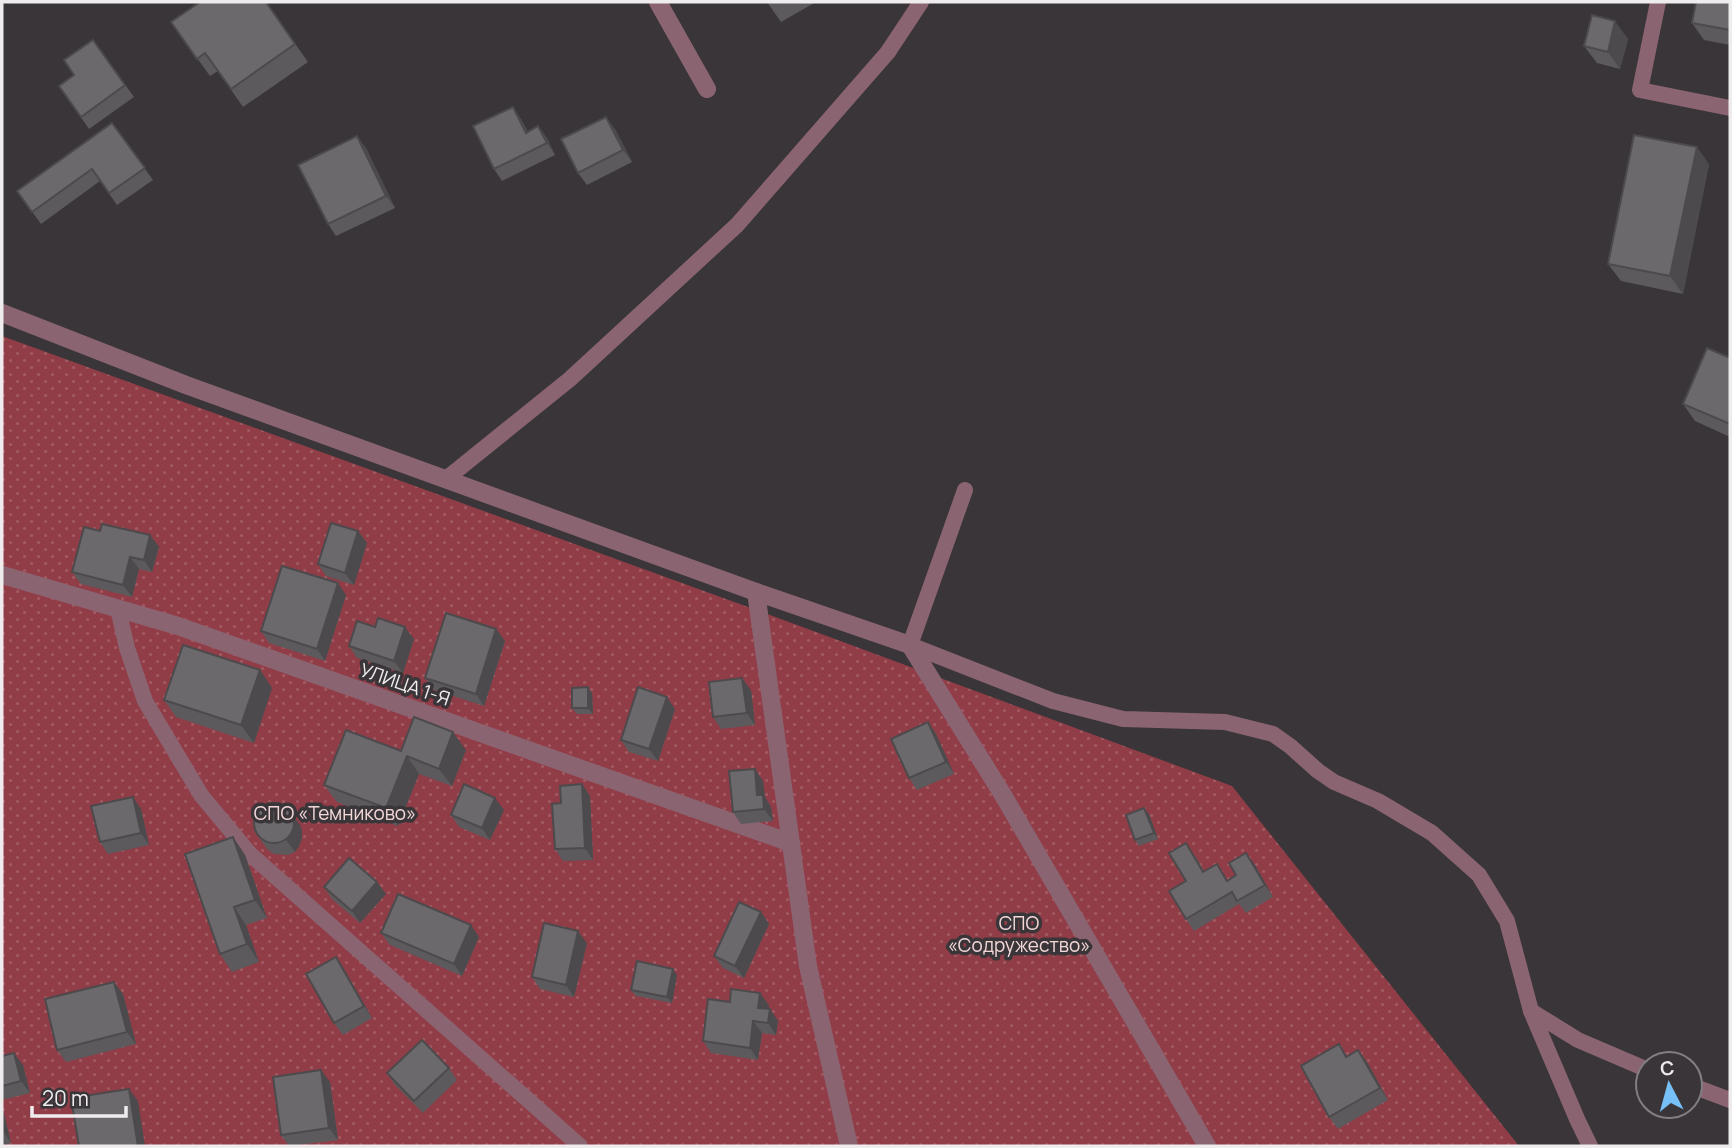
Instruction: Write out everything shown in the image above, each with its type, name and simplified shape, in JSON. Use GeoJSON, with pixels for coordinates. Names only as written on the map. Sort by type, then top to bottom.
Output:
{"type":"FeatureCollection","features":[{"type":"Feature","properties":{"kind":"street"},"geometry":{"type":"LineString","coordinates":[[658,2],[707,89]]}},
{"type":"Feature","properties":{"kind":"street"},"geometry":{"type":"LineString","coordinates":[[2,313],[186,385],[756,592],[910,645],[1003,795],[1207,1146]]}},
{"type":"Feature","properties":{"kind":"street","name":"УЛИЦА 1-Я"},"geometry":{"type":"LineString","coordinates":[[2,575],[178,626],[791,843]]}},
{"type":"Feature","properties":{"kind":"street"},"geometry":{"type":"LineString","coordinates":[[756,592],[808,966],[849,1146]]}},
{"type":"Feature","properties":{"kind":"lane"},"geometry":{"type":"LineString","coordinates":[[446,479],[570,380],[737,225],[888,52],[921,2]]}},
{"type":"Feature","properties":{"kind":"lane"},"geometry":{"type":"LineString","coordinates":[[1658,2],[1640,90],[1730,108]]}},
{"type":"Feature","properties":{"kind":"lane"},"geometry":{"type":"LineString","coordinates":[[965,490],[910,645],[1053,701],[1123,719],[1225,722],[1273,734],[1334,782],[1378,801],[1432,833],[1479,875],[1507,921],[1531,1011],[1590,1146]]}},
{"type":"Feature","properties":{"kind":"lane"},"geometry":{"type":"LineString","coordinates":[[118,609],[127,648],[145,701],[201,795],[250,854],[580,1146]]}},
{"type":"Feature","properties":{"kind":"lane"},"geometry":{"type":"LineString","coordinates":[[1531,1011],[1578,1040],[1634,1064]]}},
{"type":"Feature","properties":{"kind":"lane"},"geometry":{"type":"LineString","coordinates":[[1704,1090],[1730,1100]]}},
{"type":"Feature","properties":{"kind":"green space","name":"СПО «Темниково»"},"geometry":{"type":"Polygon","coordinates":[[[2,336],[1232,786],[1519,1146],[2,1146],[2,336]]]}},
{"type":"Feature","properties":{"kind":"building"},"geometry":{"type":"Polygon","coordinates":[[[200,2],[266,2],[295,44],[231,89],[205,53],[197,59],[171,22],[200,2]]]}},
{"type":"Feature","properties":{"kind":"building"},"geometry":{"type":"Polygon","coordinates":[[[1696,2],[1730,2],[1730,30],[1692,23],[1696,2]]]}},
{"type":"Feature","properties":{"kind":"building"},"geometry":{"type":"Polygon","coordinates":[[[1592,15],[1615,21],[1608,52],[1584,46],[1592,15]]]}},
{"type":"Feature","properties":{"kind":"building"},"geometry":{"type":"Polygon","coordinates":[[[93,40],[125,85],[81,117],[59,86],[74,75],[64,60],[93,40]]]}},
{"type":"Feature","properties":{"kind":"building"},"geometry":{"type":"Polygon","coordinates":[[[513,107],[526,133],[538,126],[547,143],[494,169],[473,126],[513,107]]]}},
{"type":"Feature","properties":{"kind":"building"},"geometry":{"type":"Polygon","coordinates":[[[606,117],[623,150],[578,173],[561,139],[606,117]]]}},
{"type":"Feature","properties":{"kind":"building"},"geometry":{"type":"Polygon","coordinates":[[[112,123],[145,168],[109,193],[92,169],[32,212],[17,191],[112,123]]]}},
{"type":"Feature","properties":{"kind":"building"},"geometry":{"type":"Polygon","coordinates":[[[1634,135],[1697,147],[1670,276],[1608,264],[1634,135]]]}},
{"type":"Feature","properties":{"kind":"building"},"geometry":{"type":"Polygon","coordinates":[[[357,136],[386,196],[328,224],[298,165],[357,136]]]}},
{"type":"Feature","properties":{"kind":"building"},"geometry":{"type":"Polygon","coordinates":[[[1707,348],[1730,358],[1730,424],[1683,404],[1707,348]]]}},
{"type":"Feature","properties":{"kind":"building"},"geometry":{"type":"Polygon","coordinates":[[[331,523],[358,531],[345,573],[318,564],[331,523]]]}},
{"type":"Feature","properties":{"kind":"building"},"geometry":{"type":"Polygon","coordinates":[[[102,524],[150,535],[144,560],[130,557],[123,585],[72,572],[84,527],[100,531],[102,524]]]}},
{"type":"Feature","properties":{"kind":"building"},"geometry":{"type":"Polygon","coordinates":[[[282,566],[338,583],[317,649],[261,631],[282,566]]]}},
{"type":"Feature","properties":{"kind":"building"},"geometry":{"type":"Polygon","coordinates":[[[446,613],[496,629],[476,694],[425,678],[446,613]]]}},
{"type":"Feature","properties":{"kind":"building"},"geometry":{"type":"Polygon","coordinates":[[[378,618],[405,627],[394,661],[349,646],[357,621],[375,627],[378,618]]]}},
{"type":"Feature","properties":{"kind":"building"},"geometry":{"type":"Polygon","coordinates":[[[183,645],[260,670],[241,725],[164,700],[183,645]]]}},
{"type":"Feature","properties":{"kind":"building"},"geometry":{"type":"Polygon","coordinates":[[[742,678],[747,713],[713,717],[709,682],[742,678]]]}},
{"type":"Feature","properties":{"kind":"building"},"geometry":{"type":"Polygon","coordinates":[[[588,687],[588,708],[572,708],[572,688],[588,687]]]}},
{"type":"Feature","properties":{"kind":"building"},"geometry":{"type":"Polygon","coordinates":[[[638,687],[667,697],[649,749],[621,740],[638,687]]]}},
{"type":"Feature","properties":{"kind":"building"},"geometry":{"type":"Polygon","coordinates":[[[414,717],[453,732],[439,769],[407,756],[386,808],[324,785],[346,730],[401,751],[414,717]]]}},
{"type":"Feature","properties":{"kind":"building"},"geometry":{"type":"Polygon","coordinates":[[[928,722],[946,762],[909,778],[891,739],[928,722]]]}},
{"type":"Feature","properties":{"kind":"building"},"geometry":{"type":"Polygon","coordinates":[[[755,769],[757,795],[763,795],[764,809],[733,812],[729,771],[755,769]]]}},
{"type":"Feature","properties":{"kind":"building"},"geometry":{"type":"Polygon","coordinates":[[[464,784],[495,798],[482,828],[451,815],[464,784]]]}},
{"type":"Feature","properties":{"kind":"building"},"geometry":{"type":"Polygon","coordinates":[[[582,784],[585,848],[555,849],[552,804],[561,803],[560,786],[582,784]]]}},
{"type":"Feature","properties":{"kind":"building"},"geometry":{"type":"Polygon","coordinates":[[[133,797],[141,833],[100,842],[91,806],[133,797]]]}},
{"type":"Feature","properties":{"kind":"building"},"geometry":{"type":"Polygon","coordinates":[[[274,803],[288,809],[294,823],[288,837],[274,843],[260,837],[254,823],[260,809],[274,803]]]}},
{"type":"Feature","properties":{"kind":"building"},"geometry":{"type":"Polygon","coordinates":[[[1144,808],[1154,833],[1135,840],[1126,815],[1144,808]]]}},
{"type":"Feature","properties":{"kind":"building"},"geometry":{"type":"Polygon","coordinates":[[[233,837],[255,900],[234,907],[247,944],[220,954],[185,854],[233,837]]]}},
{"type":"Feature","properties":{"kind":"building"},"geometry":{"type":"Polygon","coordinates":[[[1186,843],[1203,872],[1217,864],[1227,881],[1236,875],[1229,863],[1246,853],[1265,885],[1237,901],[1232,892],[1186,919],[1169,891],[1186,881],[1169,853],[1186,843]]]}},
{"type":"Feature","properties":{"kind":"building"},"geometry":{"type":"Polygon","coordinates":[[[349,858],[377,882],[352,911],[324,887],[349,858]]]}},
{"type":"Feature","properties":{"kind":"building"},"geometry":{"type":"Polygon","coordinates":[[[398,894],[471,925],[454,964],[381,933],[398,894]]]}},
{"type":"Feature","properties":{"kind":"building"},"geometry":{"type":"Polygon","coordinates":[[[739,902],[761,912],[735,966],[714,956],[739,902]]]}},
{"type":"Feature","properties":{"kind":"building"},"geometry":{"type":"Polygon","coordinates":[[[544,923],[578,931],[566,985],[532,977],[544,923]]]}},
{"type":"Feature","properties":{"kind":"building"},"geometry":{"type":"Polygon","coordinates":[[[336,957],[364,1006],[334,1023],[306,974],[336,957]]]}},
{"type":"Feature","properties":{"kind":"building"},"geometry":{"type":"Polygon","coordinates":[[[637,961],[673,969],[667,997],[631,990],[637,961]]]}},
{"type":"Feature","properties":{"kind":"building"},"geometry":{"type":"Polygon","coordinates":[[[114,982],[127,1032],[57,1050],[45,999],[114,982]]]}},
{"type":"Feature","properties":{"kind":"building"},"geometry":{"type":"Polygon","coordinates":[[[731,989],[760,993],[758,1008],[770,1009],[768,1023],[753,1021],[750,1048],[703,1041],[708,999],[730,1002],[731,989]]]}},
{"type":"Feature","properties":{"kind":"building"},"geometry":{"type":"Polygon","coordinates":[[[422,1040],[449,1068],[414,1101],[387,1073],[422,1040]]]}},
{"type":"Feature","properties":{"kind":"building"},"geometry":{"type":"Polygon","coordinates":[[[1339,1044],[1346,1057],[1358,1050],[1380,1088],[1329,1117],[1301,1066],[1339,1044]]]}},
{"type":"Feature","properties":{"kind":"building"},"geometry":{"type":"Polygon","coordinates":[[[14,1053],[21,1081],[2,1086],[2,1056],[14,1053]]]}},
{"type":"Feature","properties":{"kind":"building"},"geometry":{"type":"Polygon","coordinates":[[[321,1070],[329,1128],[281,1135],[273,1077],[321,1070]]]}},
{"type":"Feature","properties":{"kind":"building"},"geometry":{"type":"Polygon","coordinates":[[[129,1089],[138,1146],[79,1146],[71,1098],[129,1089]]]}},
{"type":"Feature","properties":{"kind":"park label","name":"СПО «Содружество»"},"geometry":{"type":"Point","coordinates":[1019,934]}}]}
